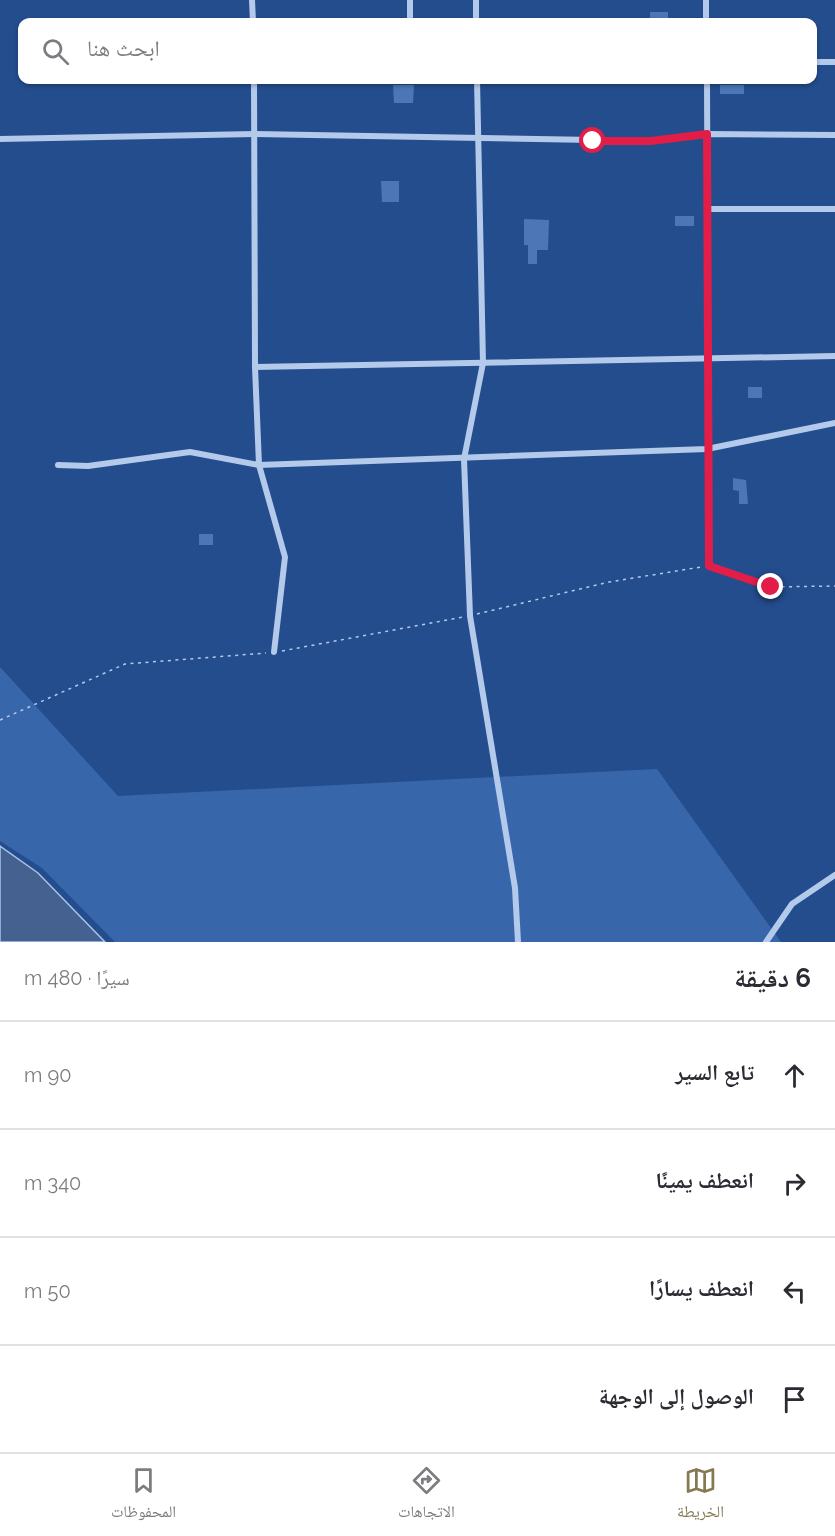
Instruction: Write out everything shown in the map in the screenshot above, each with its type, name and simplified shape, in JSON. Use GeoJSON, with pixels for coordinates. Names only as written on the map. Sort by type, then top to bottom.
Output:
{"type":"FeatureCollection","features":[{"type":"Feature","properties":{"kind":"street"},"geometry":{"type":"LineString","coordinates":[[252,0],[253,18]]}},
{"type":"Feature","properties":{"kind":"street"},"geometry":{"type":"LineString","coordinates":[[410,0],[410,18]]}},
{"type":"Feature","properties":{"kind":"street"},"geometry":{"type":"LineString","coordinates":[[476,0],[476,18]]}},
{"type":"Feature","properties":{"kind":"street"},"geometry":{"type":"LineString","coordinates":[[706,0],[706,18]]}},
{"type":"Feature","properties":{"kind":"street"},"geometry":{"type":"LineString","coordinates":[[817,62],[835,62]]}},
{"type":"Feature","properties":{"kind":"street"},"geometry":{"type":"LineString","coordinates":[[254,84],[255,367],[259,465],[285,557],[274,652]]}},
{"type":"Feature","properties":{"kind":"street"},"geometry":{"type":"LineString","coordinates":[[477,84],[483,363],[464,459],[470,616],[515,888],[518,942]]}},
{"type":"Feature","properties":{"kind":"street"},"geometry":{"type":"LineString","coordinates":[[707,84],[706,449],[709,566]]}},
{"type":"Feature","properties":{"kind":"street"},"geometry":{"type":"LineString","coordinates":[[0,139],[255,134],[478,136],[651,141],[707,134],[835,135]]}},
{"type":"Feature","properties":{"kind":"street"},"geometry":{"type":"LineString","coordinates":[[707,209],[835,209]]}},
{"type":"Feature","properties":{"kind":"street"},"geometry":{"type":"LineString","coordinates":[[255,367],[835,356]]}},
{"type":"Feature","properties":{"kind":"street"},"geometry":{"type":"LineString","coordinates":[[58,465],[88,466],[190,452],[259,465],[706,449],[835,423]]}},
{"type":"Feature","properties":{"kind":"street"},"geometry":{"type":"LineString","coordinates":[[765,942],[792,904],[835,875]]}},
{"type":"Feature","properties":{"kind":"path"},"geometry":{"type":"LineString","coordinates":[[0,720],[125,664],[274,652],[470,616],[609,582],[709,566],[771,587],[835,586]]}},
{"type":"Feature","properties":{"kind":"shaded area"},"geometry":{"type":"Polygon","coordinates":[[[0,667],[118,796],[657,769],[781,942],[115,942],[42,868],[0,841],[0,667]]]}},
{"type":"Feature","properties":{"kind":"shaded area"},"geometry":{"type":"Polygon","coordinates":[[[0,846],[38,873],[105,942],[0,942],[0,846]]]}},
{"type":"Feature","properties":{"kind":"building"},"geometry":{"type":"Polygon","coordinates":[[[650,12],[668,12],[668,18],[650,18],[650,12]]]}},
{"type":"Feature","properties":{"kind":"building"},"geometry":{"type":"Polygon","coordinates":[[[393,85],[414,85],[413,103],[394,103],[393,85]]]}},
{"type":"Feature","properties":{"kind":"building"},"geometry":{"type":"Polygon","coordinates":[[[720,85],[744,85],[744,94],[720,94],[720,85]]]}},
{"type":"Feature","properties":{"kind":"building"},"geometry":{"type":"Polygon","coordinates":[[[381,181],[399,181],[399,202],[382,202],[381,181]]]}},
{"type":"Feature","properties":{"kind":"building"},"geometry":{"type":"Polygon","coordinates":[[[675,216],[694,216],[694,226],[675,226],[675,216]]]}},
{"type":"Feature","properties":{"kind":"building"},"geometry":{"type":"Polygon","coordinates":[[[524,219],[549,220],[548,250],[537,250],[537,264],[528,264],[528,245],[524,245],[524,219]]]}},
{"type":"Feature","properties":{"kind":"building"},"geometry":{"type":"Polygon","coordinates":[[[748,387],[762,387],[762,398],[748,398],[748,387]]]}},
{"type":"Feature","properties":{"kind":"building"},"geometry":{"type":"Polygon","coordinates":[[[733,478],[746,480],[748,504],[739,504],[739,491],[733,490],[733,478]]]}},
{"type":"Feature","properties":{"kind":"building"},"geometry":{"type":"Polygon","coordinates":[[[199,534],[213,534],[213,545],[199,545],[199,534]]]}},
{"type":"Feature","properties":{"kind":"route"},"geometry":{"type":"LineString","coordinates":[[593,141],[651,141],[707,134],[706,449],[709,566],[771,587]]}}]}
